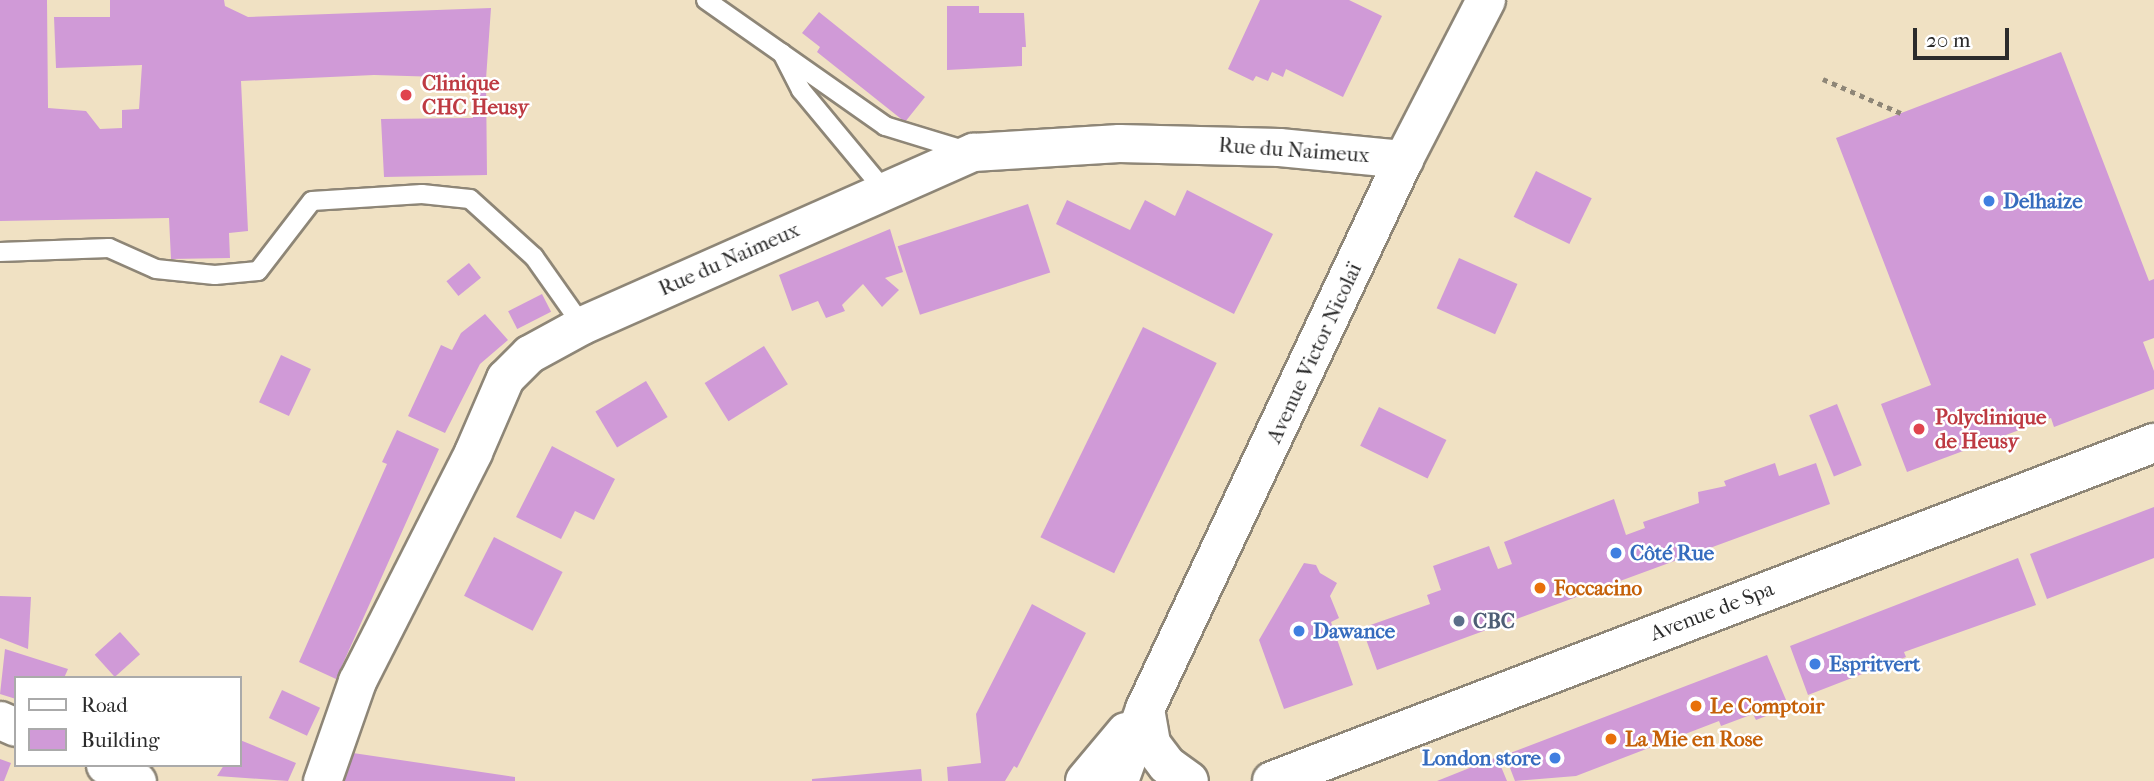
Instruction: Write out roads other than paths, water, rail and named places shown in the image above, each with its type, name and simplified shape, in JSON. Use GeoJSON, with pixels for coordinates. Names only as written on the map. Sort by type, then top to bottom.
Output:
{"type":"FeatureCollection","features":[{"type":"Feature","properties":{"kind":"street","name":"Avenue Victor Nicolaï"},"geometry":{"type":"LineString","coordinates":[[1145,709],[1404,159],[1486,0]]}},
{"type":"Feature","properties":{"kind":"street","name":"Rue du Naimeux"},"geometry":{"type":"LineString","coordinates":[[322,781],[357,681],[473,452],[505,378],[529,354],[582,325],[973,152],[1119,143],[1315,149],[1404,159]]}},
{"type":"Feature","properties":{"kind":"street","name":"Avenue de Spa"},"geometry":{"type":"LineString","coordinates":[[1272,781],[2154,443]]}},
{"type":"Feature","properties":{"kind":"street"},"geometry":{"type":"LineString","coordinates":[[1086,781],[1145,709]]}},
{"type":"Feature","properties":{"kind":"street"},"geometry":{"type":"LineString","coordinates":[[1119,781],[1145,709]]}},
{"type":"Feature","properties":{"kind":"street"},"geometry":{"type":"LineString","coordinates":[[1145,709],[1151,744],[1167,765],[1189,781]]}},
{"type":"Feature","properties":{"kind":"street"},"geometry":{"type":"LineString","coordinates":[[109,767],[137,781]]}},
{"type":"Feature","properties":{"kind":"lane"},"geometry":{"type":"LineString","coordinates":[[706,0],[885,127],[973,152]]}},
{"type":"Feature","properties":{"kind":"lane"},"geometry":{"type":"LineString","coordinates":[[782,53],[801,90],[884,190]]}},
{"type":"Feature","properties":{"kind":"lane"},"geometry":{"type":"LineString","coordinates":[[0,252],[109,248],[156,269],[215,275],[258,271],[312,201],[422,194],[470,199],[534,257],[582,325]]}},
{"type":"Feature","properties":{"kind":"place","name":"Clinique CHC Heusy"},"geometry":{"type":"Point","coordinates":[406,95]}},
{"type":"Feature","properties":{"kind":"place","name":"Delhaize"},"geometry":{"type":"Point","coordinates":[1989,201]}},
{"type":"Feature","properties":{"kind":"place","name":"Polyclinique de Heusy"},"geometry":{"type":"Point","coordinates":[1919,429]}},
{"type":"Feature","properties":{"kind":"place","name":"Côté Rue"},"geometry":{"type":"Point","coordinates":[1616,553]}},
{"type":"Feature","properties":{"kind":"place","name":"Foccacino"},"geometry":{"type":"Point","coordinates":[1540,588]}},
{"type":"Feature","properties":{"kind":"place","name":"CBC"},"geometry":{"type":"Point","coordinates":[1459,621]}},
{"type":"Feature","properties":{"kind":"place","name":"Dawance"},"geometry":{"type":"Point","coordinates":[1299,631]}},
{"type":"Feature","properties":{"kind":"place","name":"Espritvert"},"geometry":{"type":"Point","coordinates":[1815,664]}},
{"type":"Feature","properties":{"kind":"place","name":"Le Comptoir"},"geometry":{"type":"Point","coordinates":[1696,706]}},
{"type":"Feature","properties":{"kind":"place","name":"La Mie en Rose"},"geometry":{"type":"Point","coordinates":[1611,739]}},
{"type":"Feature","properties":{"kind":"place","name":"London store"},"geometry":{"type":"Point","coordinates":[1555,758]}}]}
